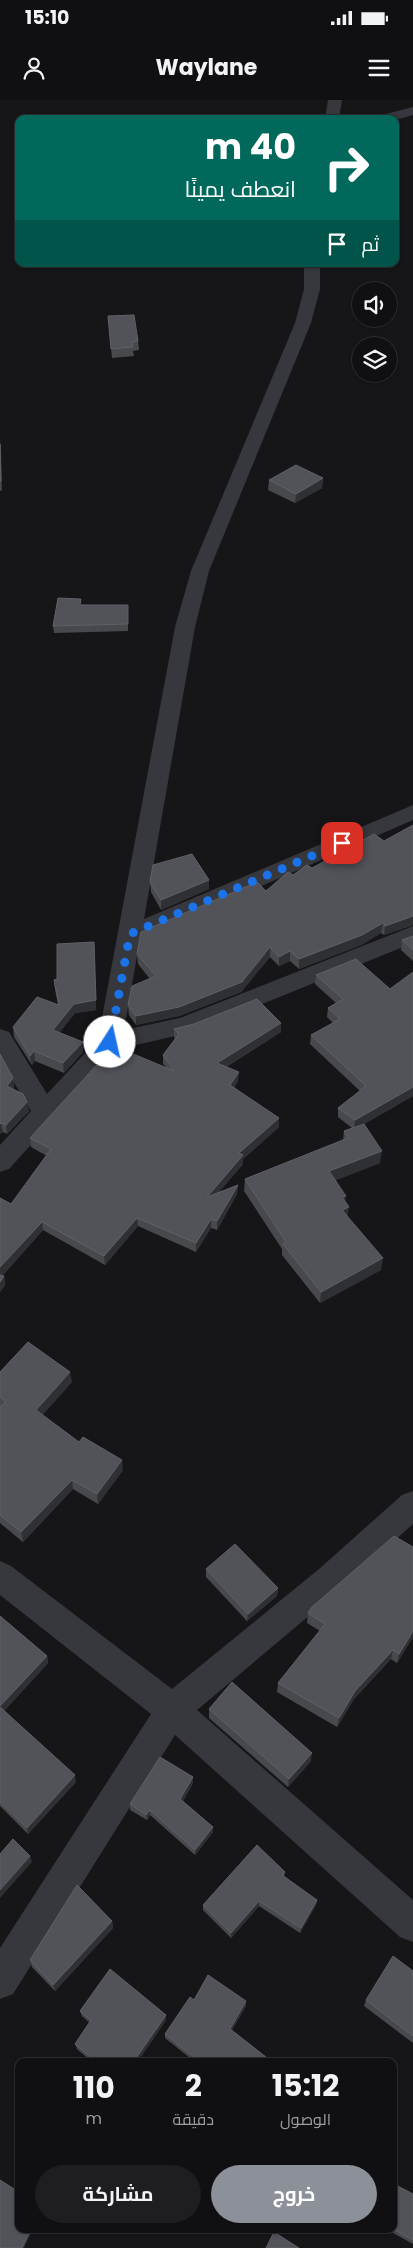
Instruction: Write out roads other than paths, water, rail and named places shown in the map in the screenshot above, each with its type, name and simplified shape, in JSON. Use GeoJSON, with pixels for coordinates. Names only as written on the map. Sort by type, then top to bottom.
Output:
{"type":"FeatureCollection","features":[{"type":"Feature","properties":{"kind":"street"},"geometry":{"type":"LineString","coordinates":[[333,115],[335,100]]}},
{"type":"Feature","properties":{"kind":"street"},"geometry":{"type":"LineString","coordinates":[[398,115],[413,111]]}},
{"type":"Feature","properties":{"kind":"street"},"geometry":{"type":"LineString","coordinates":[[0,1162],[110,1042],[187,618],[200,571],[303,323],[312,289],[312,267]]}},
{"type":"Feature","properties":{"kind":"street"},"geometry":{"type":"LineString","coordinates":[[130,934],[413,812]]}},
{"type":"Feature","properties":{"kind":"street"},"geometry":{"type":"LineString","coordinates":[[110,1042],[184,1026],[413,934]]}},
{"type":"Feature","properties":{"kind":"street"},"geometry":{"type":"LineString","coordinates":[[0,1038],[45,1112]]}},
{"type":"Feature","properties":{"kind":"street"},"geometry":{"type":"LineString","coordinates":[[0,1981],[172,1710],[330,1580],[413,1505]]}},
{"type":"Feature","properties":{"kind":"street"},"geometry":{"type":"LineString","coordinates":[[0,1576],[172,1710],[413,1924]]}}]}
